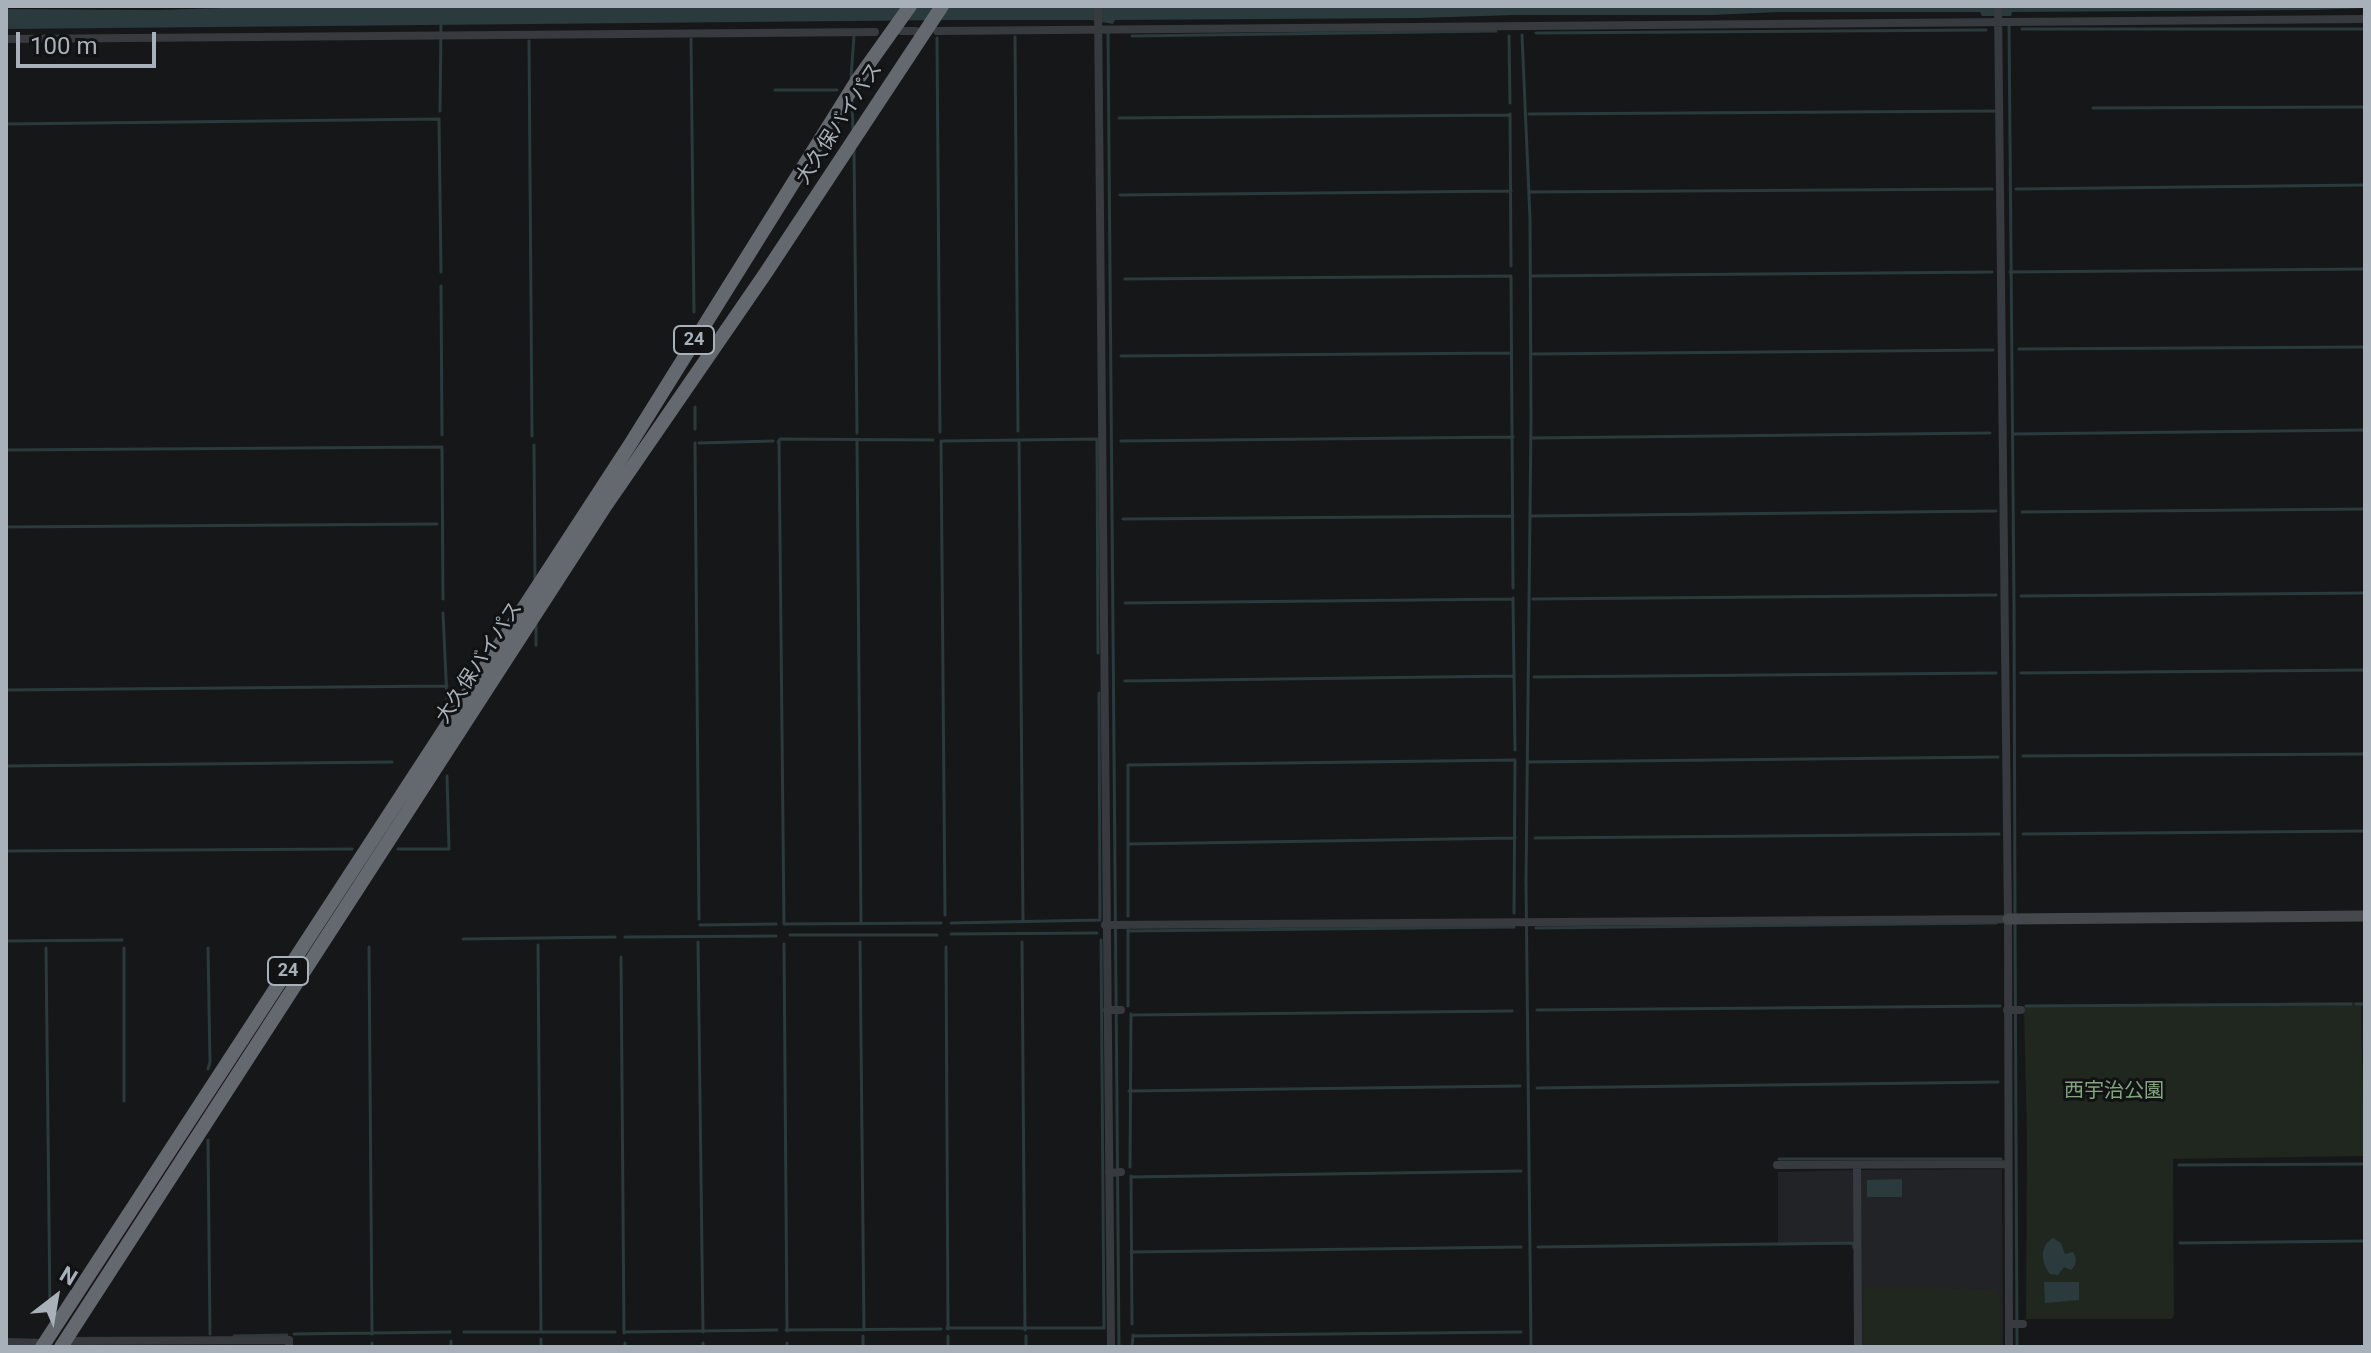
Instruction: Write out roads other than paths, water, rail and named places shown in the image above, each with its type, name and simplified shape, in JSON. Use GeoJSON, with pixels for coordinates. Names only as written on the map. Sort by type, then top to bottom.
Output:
{"type":"FeatureCollection","features":[{"type":"Feature","properties":{"kind":"highway"},"geometry":{"type":"LineString","coordinates":[[890,29],[901,6]]}},
{"type":"Feature","properties":{"kind":"highway","name":"大久保バイパス"},"geometry":{"type":"LineString","coordinates":[[63,1344],[322,931],[454,728],[535,590],[631,443],[890,29],[910,6]]}},
{"type":"Feature","properties":{"kind":"highway","name":"大久保バイパス"},"geometry":{"type":"LineString","coordinates":[[454,728],[536,614],[631,467],[765,274],[942,6]]}},
{"type":"Feature","properties":{"kind":"highway","name":"大久保バイパス"},"geometry":{"type":"LineString","coordinates":[[43,1345],[322,931]]}},
{"type":"Feature","properties":{"kind":"street"},"geometry":{"type":"LineString","coordinates":[[1098,6],[1113,1010],[1111,1347]]}},
{"type":"Feature","properties":{"kind":"street"},"geometry":{"type":"LineString","coordinates":[[1998,6],[2014,1010],[2007,1164],[2016,1324],[2009,1347]]}},
{"type":"Feature","properties":{"kind":"street"},"geometry":{"type":"LineString","coordinates":[[6,39],[1098,26],[2365,19]]}},
{"type":"Feature","properties":{"kind":"street"},"geometry":{"type":"LineString","coordinates":[[1112,925],[2365,916]]}},
{"type":"Feature","properties":{"kind":"street"},"geometry":{"type":"LineString","coordinates":[[1777,1165],[2007,1164]]}},
{"type":"Feature","properties":{"kind":"street"},"geometry":{"type":"LineString","coordinates":[[1857,1165],[1858,1347]]}},
{"type":"Feature","properties":{"kind":"street"},"geometry":{"type":"LineString","coordinates":[[63,1344],[289,1340],[289,1347]]}},
{"type":"Feature","properties":{"kind":"street"},"geometry":{"type":"LineString","coordinates":[[6,1342],[43,1345]]}},
{"type":"Feature","properties":{"kind":"waterway"},"geometry":{"type":"LineString","coordinates":[[440,111],[441,23]]}},
{"type":"Feature","properties":{"kind":"waterway"},"geometry":{"type":"LineString","coordinates":[[2009,23],[2015,916]]}},
{"type":"Feature","properties":{"kind":"waterway"},"geometry":{"type":"LineString","coordinates":[[2022,29],[2365,29]]}},
{"type":"Feature","properties":{"kind":"waterway"},"geometry":{"type":"LineString","coordinates":[[1536,33],[1986,30]]}},
{"type":"Feature","properties":{"kind":"waterway"},"geometry":{"type":"LineString","coordinates":[[1108,31],[1119,1347]]}},
{"type":"Feature","properties":{"kind":"waterway"},"geometry":{"type":"LineString","coordinates":[[1132,36],[1496,31]]}},
{"type":"Feature","properties":{"kind":"waterway"},"geometry":{"type":"LineString","coordinates":[[1522,35],[1530,219],[1526,881],[1531,1347]]}},
{"type":"Feature","properties":{"kind":"waterway"},"geometry":{"type":"LineString","coordinates":[[851,78],[854,36]]}},
{"type":"Feature","properties":{"kind":"waterway"},"geometry":{"type":"LineString","coordinates":[[1509,36],[1510,103]]}},
{"type":"Feature","properties":{"kind":"waterway"},"geometry":{"type":"LineString","coordinates":[[1015,37],[1018,431]]}},
{"type":"Feature","properties":{"kind":"waterway"},"geometry":{"type":"LineString","coordinates":[[937,38],[940,432]]}},
{"type":"Feature","properties":{"kind":"waterway"},"geometry":{"type":"LineString","coordinates":[[691,39],[694,312]]}},
{"type":"Feature","properties":{"kind":"waterway"},"geometry":{"type":"LineString","coordinates":[[529,41],[532,436]]}},
{"type":"Feature","properties":{"kind":"waterway"},"geometry":{"type":"LineString","coordinates":[[775,90],[837,90]]}},
{"type":"Feature","properties":{"kind":"waterway"},"geometry":{"type":"LineString","coordinates":[[852,101],[853,130]]}},
{"type":"Feature","properties":{"kind":"waterway"},"geometry":{"type":"LineString","coordinates":[[2093,108],[2365,107]]}},
{"type":"Feature","properties":{"kind":"waterway"},"geometry":{"type":"LineString","coordinates":[[1529,114],[1994,111]]}},
{"type":"Feature","properties":{"kind":"waterway"},"geometry":{"type":"LineString","coordinates":[[1510,114],[1511,266]]}},
{"type":"Feature","properties":{"kind":"waterway"},"geometry":{"type":"LineString","coordinates":[[1119,118],[1510,115]]}},
{"type":"Feature","properties":{"kind":"waterway"},"geometry":{"type":"LineString","coordinates":[[6,124],[439,119],[441,272]]}},
{"type":"Feature","properties":{"kind":"waterway"},"geometry":{"type":"LineString","coordinates":[[854,149],[857,433]]}},
{"type":"Feature","properties":{"kind":"waterway"},"geometry":{"type":"LineString","coordinates":[[2016,189],[2365,185]]}},
{"type":"Feature","properties":{"kind":"waterway"},"geometry":{"type":"LineString","coordinates":[[1529,192],[1992,189]]}},
{"type":"Feature","properties":{"kind":"waterway"},"geometry":{"type":"LineString","coordinates":[[1120,195],[1511,191]]}},
{"type":"Feature","properties":{"kind":"waterway"},"geometry":{"type":"LineString","coordinates":[[2010,272],[2365,269]]}},
{"type":"Feature","properties":{"kind":"waterway"},"geometry":{"type":"LineString","coordinates":[[1531,276],[1992,272]]}},
{"type":"Feature","properties":{"kind":"waterway"},"geometry":{"type":"LineString","coordinates":[[1511,276],[1513,588]]}},
{"type":"Feature","properties":{"kind":"waterway"},"geometry":{"type":"LineString","coordinates":[[1125,279],[1511,276]]}},
{"type":"Feature","properties":{"kind":"waterway"},"geometry":{"type":"LineString","coordinates":[[441,286],[442,435]]}},
{"type":"Feature","properties":{"kind":"waterway"},"geometry":{"type":"LineString","coordinates":[[2019,349],[2365,347]]}},
{"type":"Feature","properties":{"kind":"waterway"},"geometry":{"type":"LineString","coordinates":[[1533,354],[1993,350]]}},
{"type":"Feature","properties":{"kind":"waterway"},"geometry":{"type":"LineString","coordinates":[[1121,356],[1511,353]]}},
{"type":"Feature","properties":{"kind":"waterway"},"geometry":{"type":"LineString","coordinates":[[695,407],[695,429]]}},
{"type":"Feature","properties":{"kind":"waterway"},"geometry":{"type":"LineString","coordinates":[[2013,434],[2365,430]]}},
{"type":"Feature","properties":{"kind":"waterway"},"geometry":{"type":"LineString","coordinates":[[1532,438],[1990,433]]}},
{"type":"Feature","properties":{"kind":"waterway"},"geometry":{"type":"LineString","coordinates":[[1121,441],[1513,437]]}},
{"type":"Feature","properties":{"kind":"waterway"},"geometry":{"type":"LineString","coordinates":[[778,442],[780,439],[933,440]]}},
{"type":"Feature","properties":{"kind":"waterway"},"geometry":{"type":"LineString","coordinates":[[943,441],[1097,439],[1098,653]]}},
{"type":"Feature","properties":{"kind":"waterway"},"geometry":{"type":"LineString","coordinates":[[857,440],[861,923]]}},
{"type":"Feature","properties":{"kind":"waterway"},"geometry":{"type":"LineString","coordinates":[[1019,440],[1023,922]]}},
{"type":"Feature","properties":{"kind":"waterway"},"geometry":{"type":"LineString","coordinates":[[699,443],[773,441]]}},
{"type":"Feature","properties":{"kind":"waterway"},"geometry":{"type":"LineString","coordinates":[[779,441],[784,924],[941,923]]}},
{"type":"Feature","properties":{"kind":"waterway"},"geometry":{"type":"LineString","coordinates":[[941,441],[945,915]]}},
{"type":"Feature","properties":{"kind":"waterway"},"geometry":{"type":"LineString","coordinates":[[695,443],[699,919]]}},
{"type":"Feature","properties":{"kind":"waterway"},"geometry":{"type":"LineString","coordinates":[[534,445],[535,581]]}},
{"type":"Feature","properties":{"kind":"waterway"},"geometry":{"type":"LineString","coordinates":[[6,450],[442,447],[443,599]]}},
{"type":"Feature","properties":{"kind":"waterway"},"geometry":{"type":"LineString","coordinates":[[2022,512],[2365,509]]}},
{"type":"Feature","properties":{"kind":"waterway"},"geometry":{"type":"LineString","coordinates":[[1532,516],[1996,511]]}},
{"type":"Feature","properties":{"kind":"waterway"},"geometry":{"type":"LineString","coordinates":[[1123,519],[1513,516]]}},
{"type":"Feature","properties":{"kind":"waterway"},"geometry":{"type":"LineString","coordinates":[[6,527],[437,524]]}},
{"type":"Feature","properties":{"kind":"waterway"},"geometry":{"type":"LineString","coordinates":[[2021,596],[2365,593]]}},
{"type":"Feature","properties":{"kind":"waterway"},"geometry":{"type":"LineString","coordinates":[[1533,599],[1996,595]]}},
{"type":"Feature","properties":{"kind":"waterway"},"geometry":{"type":"LineString","coordinates":[[1513,598],[1515,750]]}},
{"type":"Feature","properties":{"kind":"waterway"},"geometry":{"type":"LineString","coordinates":[[1125,603],[1513,599]]}},
{"type":"Feature","properties":{"kind":"waterway"},"geometry":{"type":"LineString","coordinates":[[443,613],[447,700]]}},
{"type":"Feature","properties":{"kind":"waterway"},"geometry":{"type":"LineString","coordinates":[[536,625],[536,645]]}},
{"type":"Feature","properties":{"kind":"waterway"},"geometry":{"type":"LineString","coordinates":[[2021,673],[2365,670]]}},
{"type":"Feature","properties":{"kind":"waterway"},"geometry":{"type":"LineString","coordinates":[[1534,677],[1996,673]]}},
{"type":"Feature","properties":{"kind":"waterway"},"geometry":{"type":"LineString","coordinates":[[1125,681],[1514,676]]}},
{"type":"Feature","properties":{"kind":"waterway"},"geometry":{"type":"LineString","coordinates":[[6,690],[447,686]]}},
{"type":"Feature","properties":{"kind":"waterway"},"geometry":{"type":"LineString","coordinates":[[951,923],[1100,920],[1099,693]]}},
{"type":"Feature","properties":{"kind":"waterway"},"geometry":{"type":"LineString","coordinates":[[2023,756],[2365,754]]}},
{"type":"Feature","properties":{"kind":"waterway"},"geometry":{"type":"LineString","coordinates":[[1527,762],[1998,757]]}},
{"type":"Feature","properties":{"kind":"waterway"},"geometry":{"type":"LineString","coordinates":[[1128,916],[1128,765],[1515,760]]}},
{"type":"Feature","properties":{"kind":"waterway"},"geometry":{"type":"LineString","coordinates":[[1514,913],[1515,761]]}},
{"type":"Feature","properties":{"kind":"waterway"},"geometry":{"type":"LineString","coordinates":[[6,766],[392,762]]}},
{"type":"Feature","properties":{"kind":"waterway"},"geometry":{"type":"LineString","coordinates":[[398,849],[449,849],[447,776]]}},
{"type":"Feature","properties":{"kind":"waterway"},"geometry":{"type":"LineString","coordinates":[[2023,834],[2365,831]]}},
{"type":"Feature","properties":{"kind":"waterway"},"geometry":{"type":"LineString","coordinates":[[1535,838],[1999,834]]}},
{"type":"Feature","properties":{"kind":"waterway"},"geometry":{"type":"LineString","coordinates":[[1128,844],[1515,838]]}},
{"type":"Feature","properties":{"kind":"waterway"},"geometry":{"type":"LineString","coordinates":[[6,851],[352,849]]}},
{"type":"Feature","properties":{"kind":"waterway"},"geometry":{"type":"LineString","coordinates":[[1536,928],[1996,923]]}},
{"type":"Feature","properties":{"kind":"waterway"},"geometry":{"type":"LineString","coordinates":[[2015,923],[2017,1347]]}},
{"type":"Feature","properties":{"kind":"waterway"},"geometry":{"type":"LineString","coordinates":[[700,925],[776,924]]}},
{"type":"Feature","properties":{"kind":"waterway"},"geometry":{"type":"LineString","coordinates":[[1128,931],[1514,927]]}},
{"type":"Feature","properties":{"kind":"waterway"},"geometry":{"type":"LineString","coordinates":[[1128,930],[1128,1006]]}},
{"type":"Feature","properties":{"kind":"waterway"},"geometry":{"type":"LineString","coordinates":[[951,934],[1097,933]]}},
{"type":"Feature","properties":{"kind":"waterway"},"geometry":{"type":"LineString","coordinates":[[790,935],[937,935]]}},
{"type":"Feature","properties":{"kind":"waterway"},"geometry":{"type":"LineString","coordinates":[[625,937],[776,936]]}},
{"type":"Feature","properties":{"kind":"waterway"},"geometry":{"type":"LineString","coordinates":[[463,939],[615,937]]}},
{"type":"Feature","properties":{"kind":"waterway"},"geometry":{"type":"LineString","coordinates":[[6,941],[122,940]]}},
{"type":"Feature","properties":{"kind":"waterway"},"geometry":{"type":"LineString","coordinates":[[947,1328],[1104,1328],[1101,940]]}},
{"type":"Feature","properties":{"kind":"waterway"},"geometry":{"type":"LineString","coordinates":[[698,942],[703,1332]]}},
{"type":"Feature","properties":{"kind":"waterway"},"geometry":{"type":"LineString","coordinates":[[860,942],[864,1330]]}},
{"type":"Feature","properties":{"kind":"waterway"},"geometry":{"type":"LineString","coordinates":[[1022,942],[1025,1330]]}},
{"type":"Feature","properties":{"kind":"waterway"},"geometry":{"type":"LineString","coordinates":[[784,944],[787,1331]]}},
{"type":"Feature","properties":{"kind":"waterway"},"geometry":{"type":"LineString","coordinates":[[538,945],[541,1332]]}},
{"type":"Feature","properties":{"kind":"waterway"},"geometry":{"type":"LineString","coordinates":[[369,947],[372,1334]]}},
{"type":"Feature","properties":{"kind":"waterway"},"geometry":{"type":"LineString","coordinates":[[946,947],[948,1329]]}},
{"type":"Feature","properties":{"kind":"waterway"},"geometry":{"type":"LineString","coordinates":[[46,948],[50,1313]]}},
{"type":"Feature","properties":{"kind":"waterway"},"geometry":{"type":"LineString","coordinates":[[124,948],[124,1101]]}},
{"type":"Feature","properties":{"kind":"waterway"},"geometry":{"type":"LineString","coordinates":[[208,948],[208,1069]]}},
{"type":"Feature","properties":{"kind":"waterway"},"geometry":{"type":"LineString","coordinates":[[621,957],[624,1333]]}},
{"type":"Feature","properties":{"kind":"waterway"},"geometry":{"type":"LineString","coordinates":[[2026,1006],[2351,1004]]}},
{"type":"Feature","properties":{"kind":"waterway"},"geometry":{"type":"LineString","coordinates":[[2356,1004],[2362,1004]]}},
{"type":"Feature","properties":{"kind":"waterway"},"geometry":{"type":"LineString","coordinates":[[1537,1010],[2000,1006]]}},
{"type":"Feature","properties":{"kind":"waterway"},"geometry":{"type":"LineString","coordinates":[[1131,1015],[1512,1011]]}},
{"type":"Feature","properties":{"kind":"waterway"},"geometry":{"type":"LineString","coordinates":[[1130,1167],[1131,1014]]}},
{"type":"Feature","properties":{"kind":"waterway"},"geometry":{"type":"LineString","coordinates":[[1537,1088],[1998,1082]]}},
{"type":"Feature","properties":{"kind":"waterway"},"geometry":{"type":"LineString","coordinates":[[1129,1091],[1520,1086]]}},
{"type":"Feature","properties":{"kind":"waterway"},"geometry":{"type":"LineString","coordinates":[[208,1140],[210,1334]]}},
{"type":"Feature","properties":{"kind":"waterway"},"geometry":{"type":"LineString","coordinates":[[1779,1159],[2001,1159]]}},
{"type":"Feature","properties":{"kind":"waterway"},"geometry":{"type":"LineString","coordinates":[[2179,1165],[2365,1164]]}},
{"type":"Feature","properties":{"kind":"waterway"},"geometry":{"type":"LineString","coordinates":[[1131,1177],[1521,1171]]}},
{"type":"Feature","properties":{"kind":"waterway"},"geometry":{"type":"LineString","coordinates":[[1131,1176],[1132,1324]]}},
{"type":"Feature","properties":{"kind":"waterway"},"geometry":{"type":"LineString","coordinates":[[2180,1243],[2365,1241]]}},
{"type":"Feature","properties":{"kind":"waterway"},"geometry":{"type":"LineString","coordinates":[[1538,1247],[1853,1243],[1854,1248]]}},
{"type":"Feature","properties":{"kind":"waterway"},"geometry":{"type":"LineString","coordinates":[[1131,1252],[1521,1247]]}},
{"type":"Feature","properties":{"kind":"waterway"},"geometry":{"type":"LineString","coordinates":[[786,1330],[941,1329]]}},
{"type":"Feature","properties":{"kind":"waterway"},"geometry":{"type":"LineString","coordinates":[[625,1332],[777,1330]]}},
{"type":"Feature","properties":{"kind":"waterway"},"geometry":{"type":"LineString","coordinates":[[294,1334],[450,1332]]}},
{"type":"Feature","properties":{"kind":"waterway"},"geometry":{"type":"LineString","coordinates":[[464,1332],[615,1332]]}},
{"type":"Feature","properties":{"kind":"waterway"},"geometry":{"type":"LineString","coordinates":[[1133,1336],[1521,1332]]}},
{"type":"Feature","properties":{"kind":"waterway"},"geometry":{"type":"LineString","coordinates":[[234,1336],[287,1335]]}},
{"type":"Feature","properties":{"kind":"waterway"},"geometry":{"type":"LineString","coordinates":[[1132,1347],[1133,1335]]}},
{"type":"Feature","properties":{"kind":"waterway"},"geometry":{"type":"LineString","coordinates":[[863,1336],[863,1347]]}},
{"type":"Feature","properties":{"kind":"waterway"},"geometry":{"type":"LineString","coordinates":[[948,1336],[948,1347]]}},
{"type":"Feature","properties":{"kind":"waterway"},"geometry":{"type":"LineString","coordinates":[[1026,1336],[1026,1347]]}},
{"type":"Feature","properties":{"kind":"waterway"},"geometry":{"type":"LineString","coordinates":[[541,1339],[541,1347]]}},
{"type":"Feature","properties":{"kind":"waterway"},"geometry":{"type":"LineString","coordinates":[[451,1341],[451,1347]]}},
{"type":"Feature","properties":{"kind":"park label","name":"西宇治公園"},"geometry":{"type":"Point","coordinates":[2114,1092]}}]}
